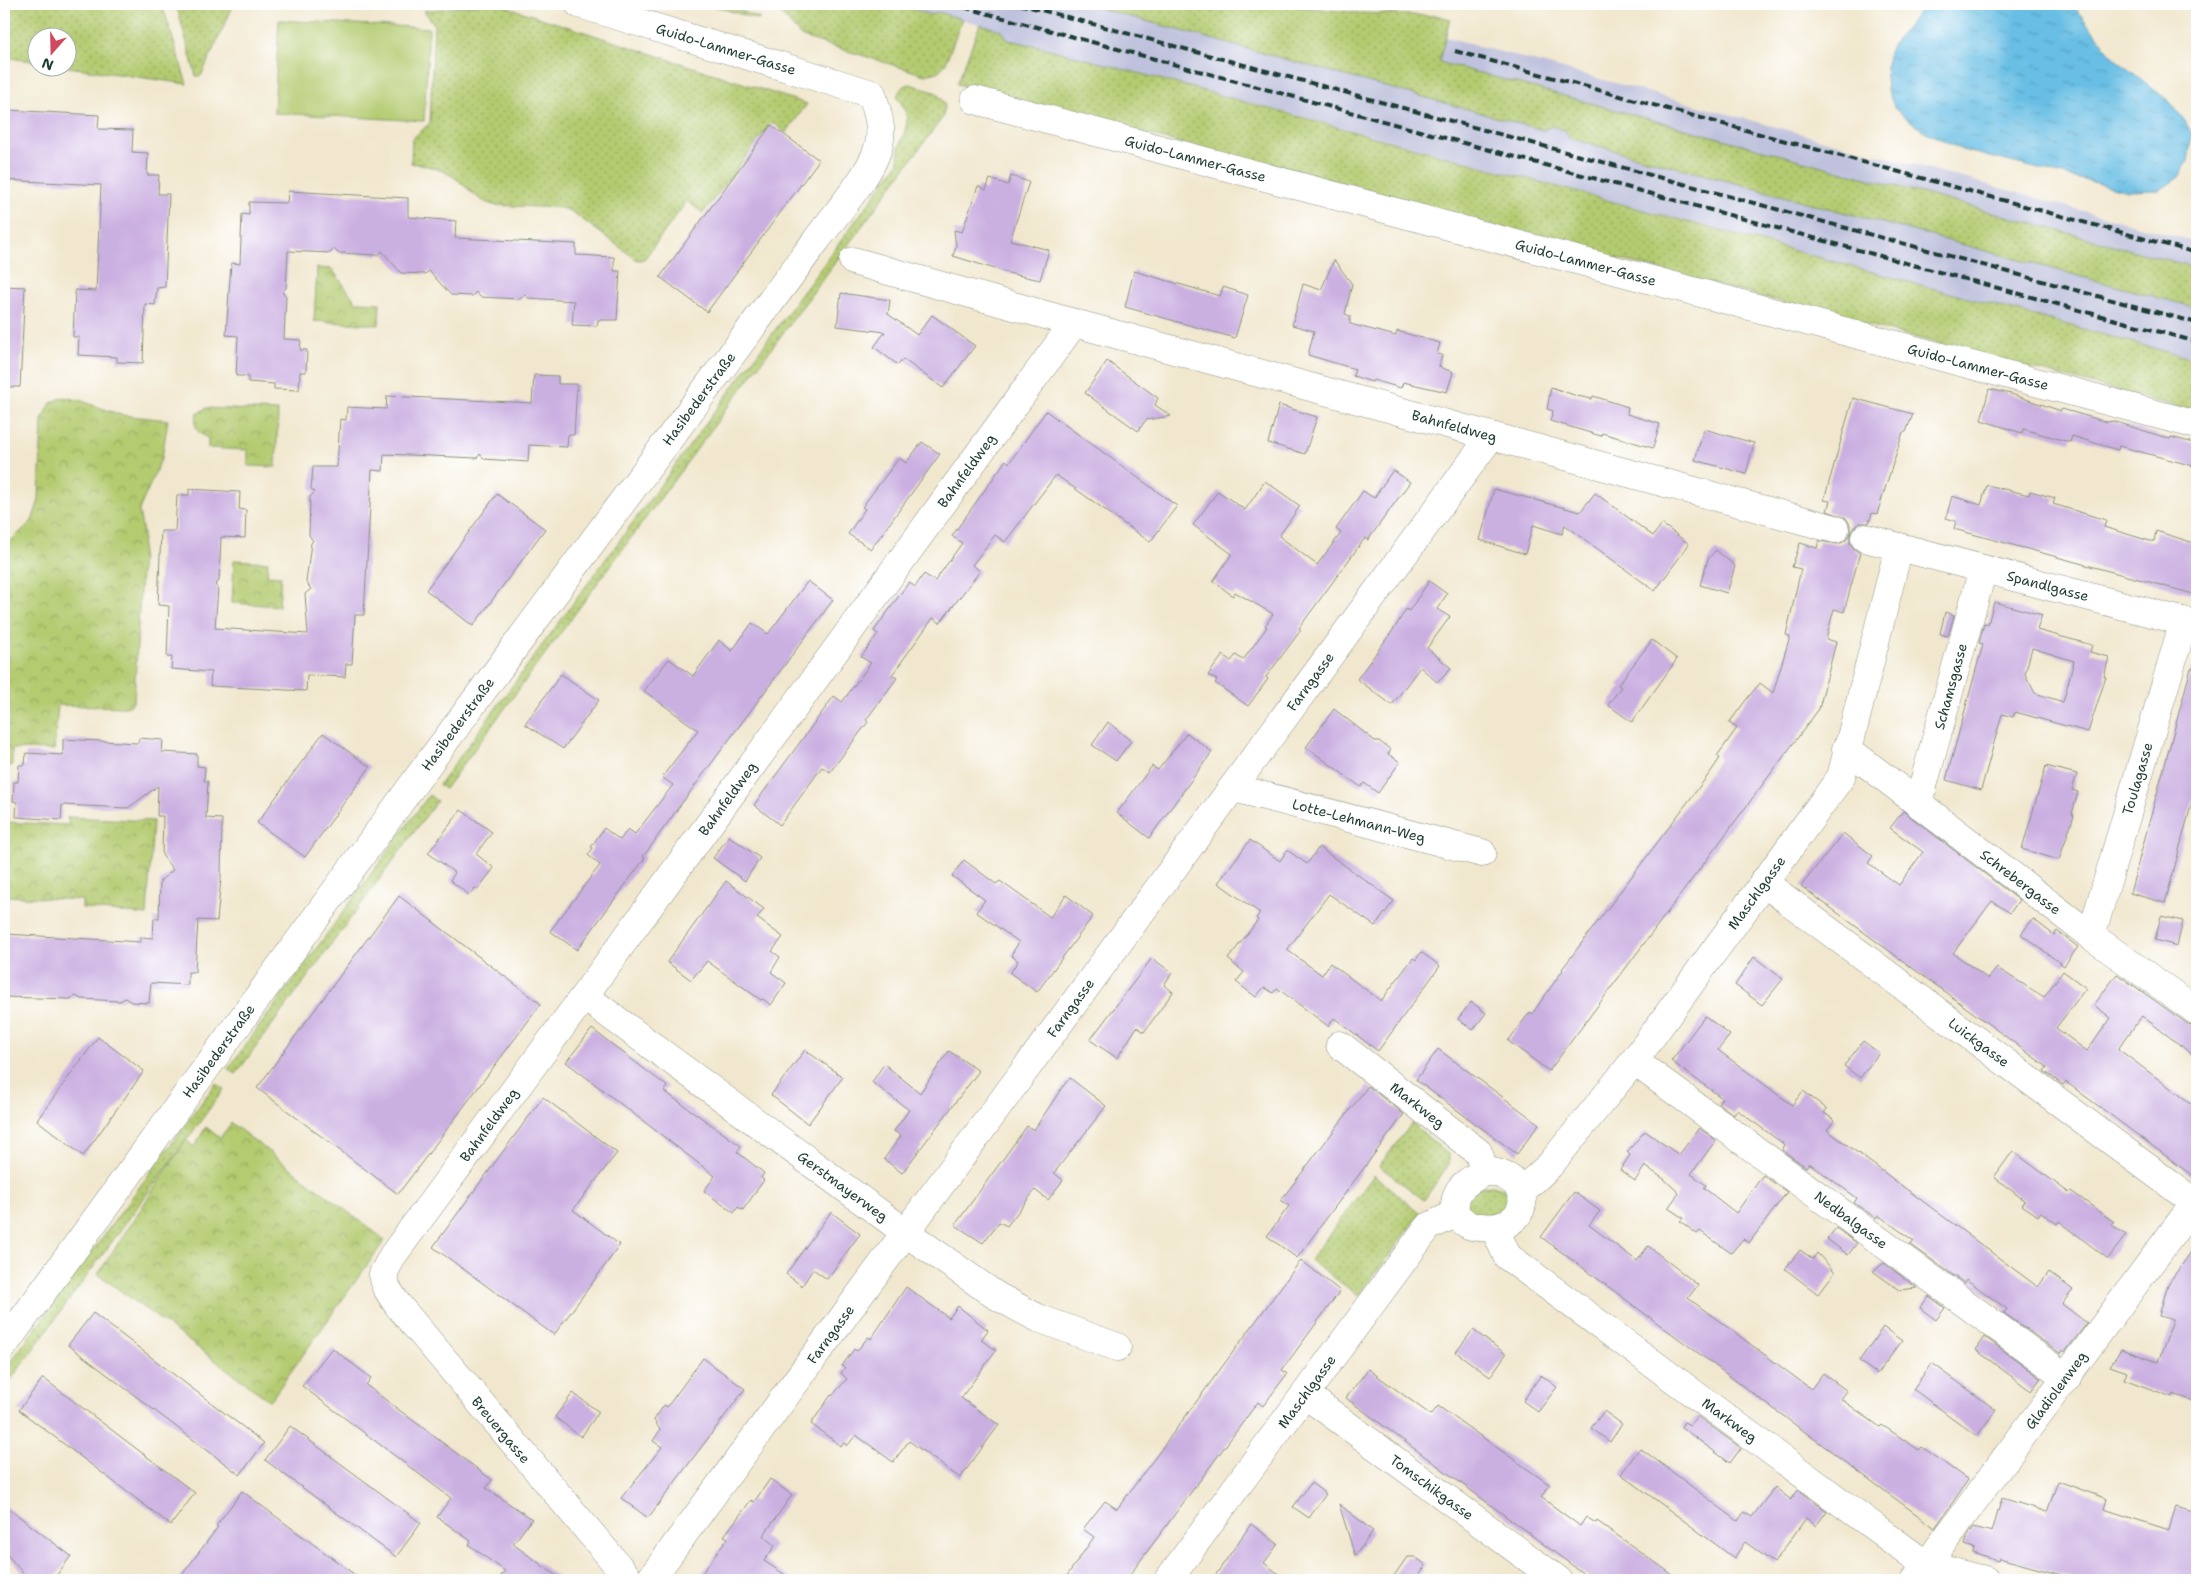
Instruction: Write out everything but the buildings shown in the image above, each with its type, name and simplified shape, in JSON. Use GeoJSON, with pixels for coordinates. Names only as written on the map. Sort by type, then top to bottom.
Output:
{"type":"FeatureCollection","features":[{"type":"Feature","properties":{"kind":"street","name":"Guido-Lammer-Gasse"},"geometry":{"type":"LineString","coordinates":[[579,4],[872,94]]}},
{"type":"Feature","properties":{"kind":"street","name":"Hasibederstraße"},"geometry":{"type":"LineString","coordinates":[[4,1345],[417,779],[868,169],[879,147],[880,121],[872,94]]}},
{"type":"Feature","properties":{"kind":"street","name":"Guido-Lammer-Gasse"},"geometry":{"type":"LineString","coordinates":[[975,100],[2197,425]]}},
{"type":"Feature","properties":{"kind":"street","name":"Bahnfeldweg"},"geometry":{"type":"LineString","coordinates":[[853,261],[1835,530]]}},
{"type":"Feature","properties":{"kind":"street","name":"Bahnfeldweg"},"geometry":{"type":"LineString","coordinates":[[383,1274],[403,1241],[584,996],[1074,323]]}},
{"type":"Feature","properties":{"kind":"street","name":"Farngasse"},"geometry":{"type":"LineString","coordinates":[[650,1580],[1491,436]]}},
{"type":"Feature","properties":{"kind":"street"},"geometry":{"type":"LineString","coordinates":[[1865,538],[1899,547]]}},
{"type":"Feature","properties":{"kind":"street","name":"Spandlgasse"},"geometry":{"type":"LineString","coordinates":[[1899,547],[2191,623]]}},
{"type":"Feature","properties":{"kind":"street","name":"Maschlgasse"},"geometry":{"type":"LineString","coordinates":[[1522,1190],[1550,1165],[1634,1062],[1841,777],[1846,748],[1899,547]]}},
{"type":"Feature","properties":{"kind":"street","name":"Schamsgasse"},"geometry":{"type":"LineString","coordinates":[[1918,804],[1983,569]]}},
{"type":"Feature","properties":{"kind":"street","name":"Toulagasse"},"geometry":{"type":"LineString","coordinates":[[2092,936],[2191,623]]}},
{"type":"Feature","properties":{"kind":"street","name":"Schrebergasse"},"geometry":{"type":"LineString","coordinates":[[1846,748],[2092,936],[2197,1011]]}},
{"type":"Feature","properties":{"kind":"street","name":"Lotte-Lehmann-Weg"},"geometry":{"type":"LineString","coordinates":[[1234,788],[1482,854]]}},
{"type":"Feature","properties":{"kind":"street","name":"Luickgasse"},"geometry":{"type":"LineString","coordinates":[[1763,882],[2196,1201]]}},
{"type":"Feature","properties":{"kind":"street","name":"Gerstmayerweg"},"geometry":{"type":"LineString","coordinates":[[584,996],[905,1232],[995,1295],[1038,1318],[1117,1347]]}},
{"type":"Feature","properties":{"kind":"street","name":"Markweg"},"geometry":{"type":"LineString","coordinates":[[1340,1046],[1478,1152],[1485,1171]]}},
{"type":"Feature","properties":{"kind":"street","name":"Nedbalgasse"},"geometry":{"type":"LineString","coordinates":[[1634,1062],[2066,1378]]}},
{"type":"Feature","properties":{"kind":"street"},"geometry":{"type":"LineString","coordinates":[[1485,1171],[1495,1172],[1512,1178],[1522,1190],[1524,1201],[1519,1213],[1510,1222],[1495,1229],[1468,1225],[1455,1214],[1454,1198],[1463,1186],[1485,1171]]}},
{"type":"Feature","properties":{"kind":"street","name":"Gladiolenweg"},"geometry":{"type":"LineString","coordinates":[[1921,1572],[2196,1201]]}},
{"type":"Feature","properties":{"kind":"street","name":"Maschlgasse"},"geometry":{"type":"LineString","coordinates":[[1178,1577],[1306,1395],[1428,1227],[1455,1214]]}},
{"type":"Feature","properties":{"kind":"street","name":"Markweg"},"geometry":{"type":"LineString","coordinates":[[1495,1229],[1507,1256],[1921,1572],[1985,1580]]}},
{"type":"Feature","properties":{"kind":"street","name":"Breuergasse"},"geometry":{"type":"LineString","coordinates":[[383,1274],[386,1287],[397,1304],[630,1580]]}},
{"type":"Feature","properties":{"kind":"street","name":"Tomschikgasse"},"geometry":{"type":"LineString","coordinates":[[1306,1395],[1558,1580]]}},
{"type":"Feature","properties":{"kind":"shaded area"},"geometry":{"type":"Polygon","coordinates":[[[897,4],[1084,4],[1543,130],[1552,126],[1565,130],[1569,138],[2197,308],[2197,360],[1315,120],[1038,46],[1008,40],[1002,31],[938,12],[931,15],[897,4]]]}},
{"type":"Feature","properties":{"kind":"shaded area"},"geometry":{"type":"Polygon","coordinates":[[[1446,37],[2197,242],[2197,268],[1439,62],[1446,37]]]}},
{"type":"Feature","properties":{"kind":"green space"},"geometry":{"type":"Polygon","coordinates":[[[4,4],[162,4],[187,84],[78,68],[78,28],[28,28],[28,61],[4,57],[4,4]]]}},
{"type":"Feature","properties":{"kind":"green space"},"geometry":{"type":"Polygon","coordinates":[[[176,4],[234,4],[201,76],[196,76],[176,4]]]}},
{"type":"Feature","properties":{"kind":"green space"},"geometry":{"type":"Polygon","coordinates":[[[482,4],[498,4],[807,104],[786,133],[772,122],[703,213],[687,201],[645,258],[637,260],[571,211],[561,208],[493,205],[477,197],[445,172],[429,166],[411,163],[412,139],[430,123],[434,24],[424,11],[482,4]]]}},
{"type":"Feature","properties":{"kind":"green space"},"geometry":{"type":"Polygon","coordinates":[[[708,4],[725,4],[759,18],[759,20],[708,4]]]}},
{"type":"Feature","properties":{"kind":"green space"},"geometry":{"type":"Polygon","coordinates":[[[763,4],[897,4],[931,15],[938,12],[962,19],[945,65],[938,72],[925,75],[801,36],[781,14],[763,4]]]}},
{"type":"Feature","properties":{"kind":"green space"},"geometry":{"type":"Polygon","coordinates":[[[1084,4],[1277,4],[1359,13],[1439,16],[1450,19],[1439,62],[2197,268],[2197,308],[1569,138],[1565,130],[1552,126],[1543,130],[1084,4]]]}},
{"type":"Feature","properties":{"kind":"green space"},"geometry":{"type":"Polygon","coordinates":[[[279,20],[429,28],[424,121],[274,113],[279,20]]]}},
{"type":"Feature","properties":{"kind":"green space"},"geometry":{"type":"Polygon","coordinates":[[[980,24],[1002,31],[1008,40],[1038,46],[2197,360],[2197,412],[957,84],[980,24]]]}},
{"type":"Feature","properties":{"kind":"green space"},"geometry":{"type":"Polygon","coordinates":[[[910,84],[937,93],[945,104],[943,117],[445,789],[439,785],[899,162],[898,153],[907,123],[907,115],[897,98],[901,89],[910,84]]]}},
{"type":"Feature","properties":{"kind":"green space"},"geometry":{"type":"Polygon","coordinates":[[[317,268],[332,269],[356,302],[380,303],[379,325],[314,321],[317,268]]]}},
{"type":"Feature","properties":{"kind":"green space"},"geometry":{"type":"Polygon","coordinates":[[[63,397],[79,400],[121,415],[168,420],[162,457],[139,510],[143,534],[134,700],[131,705],[126,707],[58,705],[54,750],[12,749],[12,766],[4,765],[4,547],[32,521],[39,500],[42,420],[51,403],[63,397]]]}},
{"type":"Feature","properties":{"kind":"green space"},"geometry":{"type":"Polygon","coordinates":[[[206,408],[278,411],[276,467],[248,466],[248,450],[208,448],[208,438],[196,429],[195,422],[197,414],[206,408]]]}},
{"type":"Feature","properties":{"kind":"green space"},"geometry":{"type":"Polygon","coordinates":[[[234,560],[268,562],[267,575],[281,576],[279,606],[232,603],[234,560]]]}},
{"type":"Feature","properties":{"kind":"green space"},"geometry":{"type":"Polygon","coordinates":[[[429,795],[437,801],[236,1074],[228,1069],[429,795]]]}},
{"type":"Feature","properties":{"kind":"green space"},"geometry":{"type":"Polygon","coordinates":[[[67,817],[153,821],[147,915],[82,908],[82,900],[4,896],[4,822],[69,825],[67,817]]]}},
{"type":"Feature","properties":{"kind":"green space"},"geometry":{"type":"Polygon","coordinates":[[[216,1083],[224,1089],[4,1389],[4,1371],[216,1083]]]}},
{"type":"Feature","properties":{"kind":"green space"},"geometry":{"type":"Polygon","coordinates":[[[231,1123],[385,1240],[270,1401],[98,1274],[186,1140],[194,1147],[206,1127],[220,1138],[231,1123]]]}},
{"type":"Feature","properties":{"kind":"green space"},"geometry":{"type":"Polygon","coordinates":[[[1412,1123],[1449,1155],[1449,1164],[1424,1200],[1379,1166],[1412,1123]]]}},
{"type":"Feature","properties":{"kind":"green space"},"geometry":{"type":"Polygon","coordinates":[[[1374,1175],[1420,1213],[1359,1296],[1310,1260],[1374,1175]]]}},
{"type":"Feature","properties":{"kind":"green space"},"geometry":{"type":"Polygon","coordinates":[[[1493,1186],[1505,1190],[1510,1200],[1502,1211],[1485,1215],[1466,1210],[1465,1198],[1479,1187],[1493,1186]]]}},
{"type":"Feature","properties":{"kind":"water"},"geometry":{"type":"Polygon","coordinates":[[[1925,4],[2072,4],[2114,58],[2170,102],[2185,121],[2192,134],[2188,161],[2179,177],[2160,190],[2128,191],[1962,150],[1922,130],[1895,109],[1887,89],[1885,67],[1891,47],[1925,4]]]}},
{"type":"Feature","properties":{"kind":"railway"},"geometry":{"type":"LineString","coordinates":[[952,4],[2197,342]]}},
{"type":"Feature","properties":{"kind":"railway"},"geometry":{"type":"LineString","coordinates":[[1019,4],[2197,323]]}},
{"type":"Feature","properties":{"kind":"railway"},"geometry":{"type":"LineString","coordinates":[[1455,51],[2197,253]]}}]}
